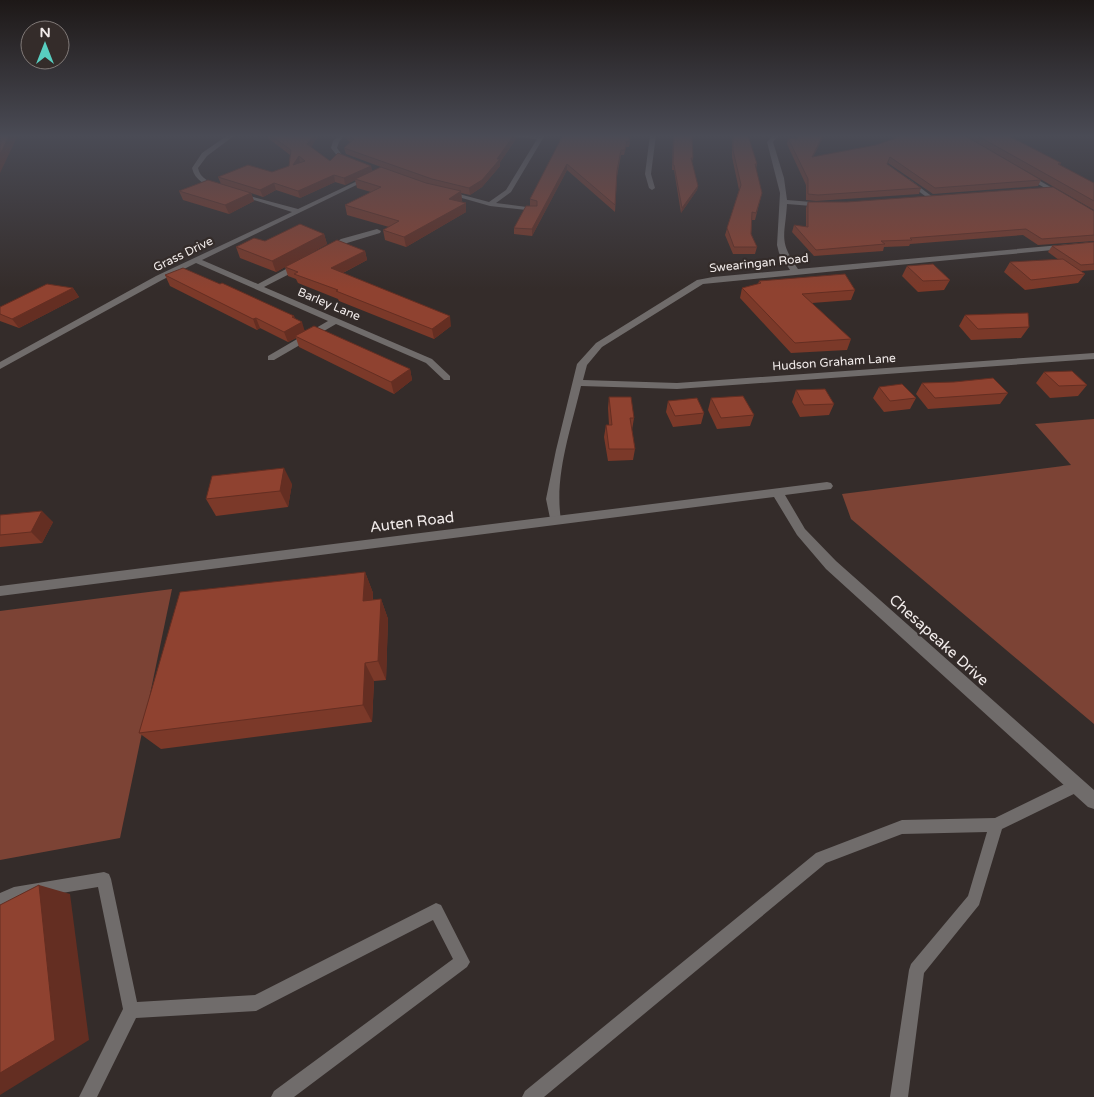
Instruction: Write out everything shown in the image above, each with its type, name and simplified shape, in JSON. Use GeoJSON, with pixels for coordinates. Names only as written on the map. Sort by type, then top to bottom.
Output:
{"type":"FeatureCollection","features":[{"type":"Feature","properties":{"kind":"street"},"geometry":{"type":"LineString","coordinates":[[216,186],[297,211]]}},
{"type":"Feature","properties":{"kind":"street","name":"Grass Drive"},"geometry":{"type":"LineString","coordinates":[[0,366],[195,260],[349,186]]}},
{"type":"Feature","properties":{"kind":"street"},"geometry":{"type":"LineString","coordinates":[[490,204],[509,191],[512,186]]}},
{"type":"Feature","properties":{"kind":"street"},"geometry":{"type":"LineString","coordinates":[[782,186],[784,202],[780,241],[782,252],[794,271]]}},
{"type":"Feature","properties":{"kind":"street"},"geometry":{"type":"LineString","coordinates":[[917,186],[935,197],[923,198]]}},
{"type":"Feature","properties":{"kind":"street"},"geometry":{"type":"LineString","coordinates":[[1045,186],[1070,200]]}},
{"type":"Feature","properties":{"kind":"street"},"geometry":{"type":"LineString","coordinates":[[1032,190],[1050,189]]}},
{"type":"Feature","properties":{"kind":"street"},"geometry":{"type":"LineString","coordinates":[[439,191],[490,204],[534,210]]}},
{"type":"Feature","properties":{"kind":"street"},"geometry":{"type":"LineString","coordinates":[[784,202],[835,204]]}},
{"type":"Feature","properties":{"kind":"street"},"geometry":{"type":"LineString","coordinates":[[320,254],[344,241],[377,231]]}},
{"type":"Feature","properties":{"kind":"street","name":"Swearingan Road"},"geometry":{"type":"LineString","coordinates":[[555,520],[552,499],[576,383],[582,364],[599,345],[700,282],[712,279],[794,271],[1094,244]]}},
{"type":"Feature","properties":{"kind":"street"},"geometry":{"type":"LineString","coordinates":[[258,287],[312,258]]}},
{"type":"Feature","properties":{"kind":"street","name":"Barley Lane"},"geometry":{"type":"LineString","coordinates":[[195,260],[429,361],[447,378]]}},
{"type":"Feature","properties":{"kind":"street"},"geometry":{"type":"LineString","coordinates":[[270,358],[336,320]]}},
{"type":"Feature","properties":{"kind":"street","name":"Hudson Graham Lane"},"geometry":{"type":"LineString","coordinates":[[576,383],[677,386],[1094,356]]}},
{"type":"Feature","properties":{"kind":"street","name":"Auten Road"},"geometry":{"type":"LineString","coordinates":[[0,591],[827,486]]}},
{"type":"Feature","properties":{"kind":"street","name":"Chesapeake Drive"},"geometry":{"type":"LineString","coordinates":[[777,492],[801,532],[831,565],[1094,800]]}},
{"type":"Feature","properties":{"kind":"lane"},"geometry":{"type":"LineString","coordinates":[[531,1097],[821,858],[902,827],[996,825],[1077,786]]}},
{"type":"Feature","properties":{"kind":"lane"},"geometry":{"type":"LineString","coordinates":[[898,1097],[918,970],[974,900],[996,825]]}},
{"type":"Feature","properties":{"kind":"lane"},"geometry":{"type":"LineString","coordinates":[[0,900],[14,894],[104,879],[131,1010],[88,1097]]}},
{"type":"Feature","properties":{"kind":"lane"},"geometry":{"type":"LineString","coordinates":[[131,1010],[256,1003],[436,910],[462,962],[280,1097]]}},
{"type":"Feature","properties":{"kind":"shaded area"},"geometry":{"type":"Polygon","coordinates":[[[1094,419],[1094,724],[851,519],[842,494],[1071,465],[1035,424],[1094,419]]]}},
{"type":"Feature","properties":{"kind":"shaded area"},"geometry":{"type":"Polygon","coordinates":[[[172,589],[120,838],[0,860],[0,611],[172,589]]]}},
{"type":"Feature","properties":{"kind":"building"},"geometry":{"type":"Polygon","coordinates":[[[192,186],[228,186],[251,193],[225,205],[179,191],[192,186]]]}},
{"type":"Feature","properties":{"kind":"building"},"geometry":{"type":"Polygon","coordinates":[[[248,186],[268,186],[260,190],[248,186]]]}},
{"type":"Feature","properties":{"kind":"building"},"geometry":{"type":"Polygon","coordinates":[[[284,186],[309,186],[298,191],[284,186]]]}},
{"type":"Feature","properties":{"kind":"building"},"geometry":{"type":"Polygon","coordinates":[[[378,186],[440,186],[461,191],[449,199],[466,203],[404,237],[383,230],[399,221],[345,205],[381,187],[378,186]]]}},
{"type":"Feature","properties":{"kind":"building"},"geometry":{"type":"Polygon","coordinates":[[[537,186],[555,186],[532,229],[514,228],[526,206],[537,206],[537,201],[530,199],[537,186]]]}},
{"type":"Feature","properties":{"kind":"building"},"geometry":{"type":"Polygon","coordinates":[[[593,186],[616,186],[615,205],[593,186]]]}},
{"type":"Feature","properties":{"kind":"building"},"geometry":{"type":"Polygon","coordinates":[[[678,186],[698,186],[682,208],[678,186]]]}},
{"type":"Feature","properties":{"kind":"building"},"geometry":{"type":"Polygon","coordinates":[[[741,186],[760,186],[762,193],[756,213],[752,212],[751,234],[757,247],[734,247],[727,228],[741,186]]]}},
{"type":"Feature","properties":{"kind":"building"},"geometry":{"type":"Polygon","coordinates":[[[808,186],[918,186],[921,188],[818,195],[808,194],[808,186]]]}},
{"type":"Feature","properties":{"kind":"building"},"geometry":{"type":"Polygon","coordinates":[[[932,186],[959,186],[935,188],[932,186]]]}},
{"type":"Feature","properties":{"kind":"building"},"geometry":{"type":"Polygon","coordinates":[[[1068,186],[1094,186],[1094,201],[1068,186]]]}},
{"type":"Feature","properties":{"kind":"building"},"geometry":{"type":"Polygon","coordinates":[[[1053,187],[1094,211],[1094,235],[1042,239],[1026,229],[910,238],[912,240],[881,241],[885,244],[816,250],[794,225],[808,227],[808,202],[847,202],[1053,187]]]}},
{"type":"Feature","properties":{"kind":"building"},"geometry":{"type":"Polygon","coordinates":[[[300,224],[324,234],[272,261],[236,247],[254,238],[265,241],[300,224]]]}},
{"type":"Feature","properties":{"kind":"building"},"geometry":{"type":"Polygon","coordinates":[[[337,240],[365,251],[331,268],[450,316],[432,329],[294,274],[298,272],[285,267],[337,240]]]}},
{"type":"Feature","properties":{"kind":"building"},"geometry":{"type":"Polygon","coordinates":[[[1094,242],[1094,264],[1081,265],[1052,246],[1094,242]]]}},
{"type":"Feature","properties":{"kind":"building"},"geometry":{"type":"Polygon","coordinates":[[[1063,259],[1085,274],[1031,280],[1010,262],[1063,259]]]}},
{"type":"Feature","properties":{"kind":"building"},"geometry":{"type":"Polygon","coordinates":[[[933,264],[950,280],[923,281],[907,266],[933,264]]]}},
{"type":"Feature","properties":{"kind":"building"},"geometry":{"type":"Polygon","coordinates":[[[183,268],[220,284],[222,283],[294,316],[292,317],[302,322],[284,332],[256,318],[253,319],[165,275],[183,268]]]}},
{"type":"Feature","properties":{"kind":"building"},"geometry":{"type":"Polygon","coordinates":[[[845,274],[855,290],[802,294],[851,339],[795,343],[742,288],[761,283],[759,281],[845,274]]]}},
{"type":"Feature","properties":{"kind":"building"},"geometry":{"type":"Polygon","coordinates":[[[47,284],[73,288],[12,319],[0,314],[0,307],[47,284]]]}},
{"type":"Feature","properties":{"kind":"building"},"geometry":{"type":"Polygon","coordinates":[[[1028,313],[1029,327],[978,329],[965,315],[1028,313]]]}},
{"type":"Feature","properties":{"kind":"building"},"geometry":{"type":"Polygon","coordinates":[[[314,326],[410,369],[391,382],[295,336],[314,326]]]}},
{"type":"Feature","properties":{"kind":"building"},"geometry":{"type":"Polygon","coordinates":[[[1072,371],[1087,385],[1059,386],[1044,372],[1072,371]]]}},
{"type":"Feature","properties":{"kind":"building"},"geometry":{"type":"Polygon","coordinates":[[[993,378],[1008,393],[935,398],[922,383],[954,382],[993,378]]]}},
{"type":"Feature","properties":{"kind":"building"},"geometry":{"type":"Polygon","coordinates":[[[902,384],[916,398],[890,401],[879,387],[902,384]]]}},
{"type":"Feature","properties":{"kind":"building"},"geometry":{"type":"Polygon","coordinates":[[[825,389],[834,404],[804,405],[796,390],[825,389]]]}},
{"type":"Feature","properties":{"kind":"building"},"geometry":{"type":"Polygon","coordinates":[[[743,396],[754,415],[721,418],[711,398],[743,396]]]}},
{"type":"Feature","properties":{"kind":"building"},"geometry":{"type":"Polygon","coordinates":[[[609,397],[631,397],[634,418],[630,418],[635,449],[609,449],[606,425],[612,425],[609,397]]]}},
{"type":"Feature","properties":{"kind":"building"},"geometry":{"type":"Polygon","coordinates":[[[697,398],[704,413],[675,416],[668,401],[697,398]]]}},
{"type":"Feature","properties":{"kind":"building"},"geometry":{"type":"Polygon","coordinates":[[[284,468],[280,491],[206,499],[212,476],[284,468]]]}},
{"type":"Feature","properties":{"kind":"building"},"geometry":{"type":"Polygon","coordinates":[[[42,511],[31,532],[0,535],[0,515],[42,511]]]}},
{"type":"Feature","properties":{"kind":"building"},"geometry":{"type":"Polygon","coordinates":[[[365,572],[363,601],[381,599],[378,661],[365,663],[363,705],[139,733],[180,592],[365,572]]]}},
{"type":"Feature","properties":{"kind":"building"},"geometry":{"type":"Polygon","coordinates":[[[39,885],[55,1040],[0,1073],[0,905],[39,885]]]}}]}
